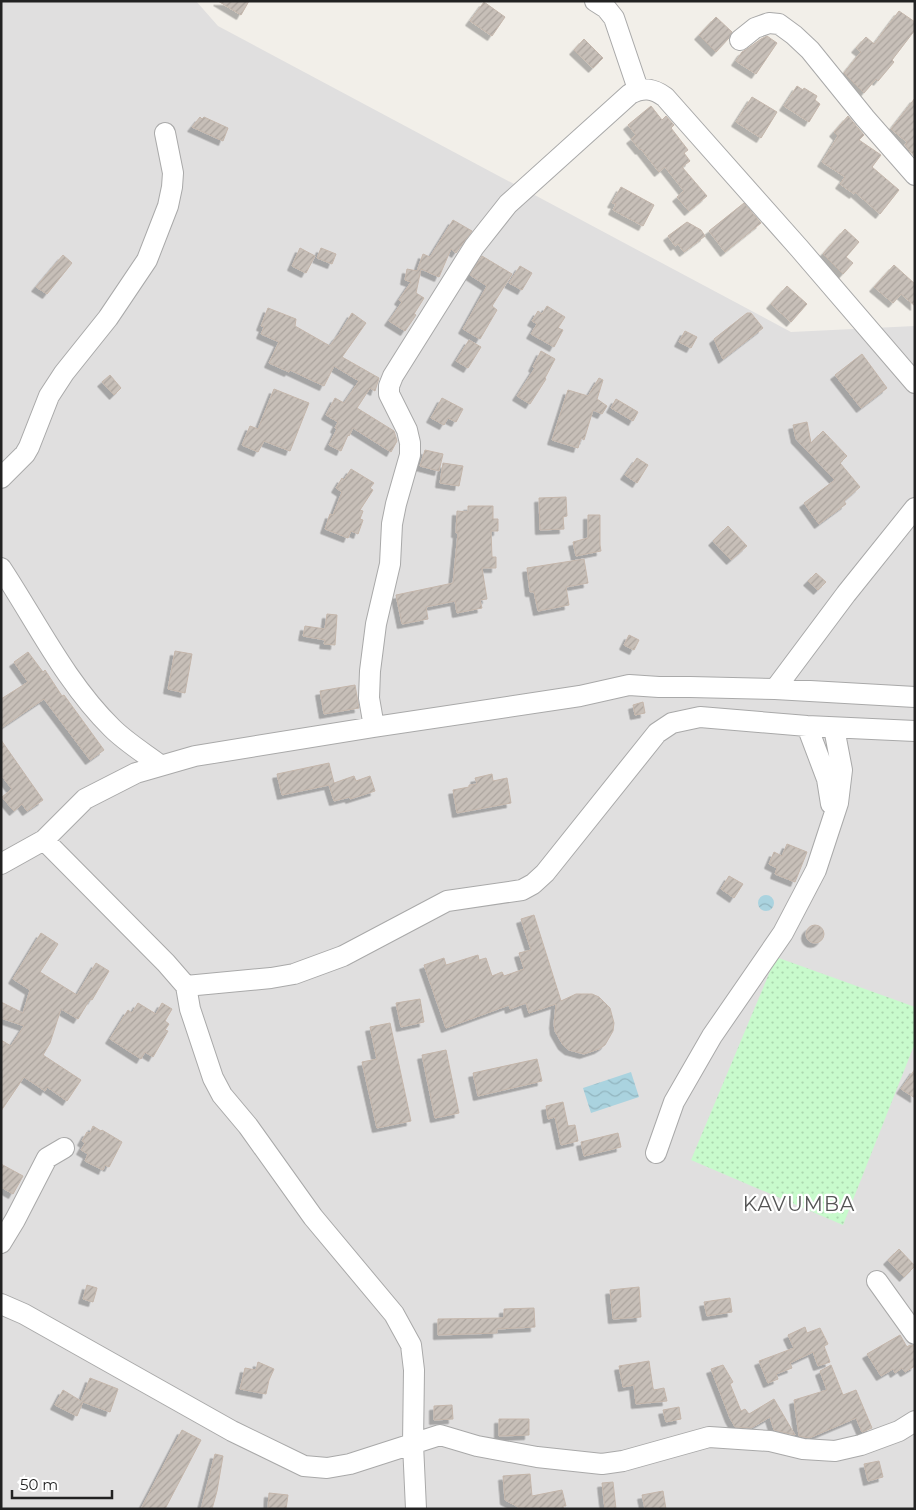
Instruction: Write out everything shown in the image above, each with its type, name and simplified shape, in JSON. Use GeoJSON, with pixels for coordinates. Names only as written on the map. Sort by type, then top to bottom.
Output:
{"type":"FeatureCollection","features":[{"type":"Feature","properties":{"kind":"street"},"geometry":{"type":"LineString","coordinates":[[594,1],[606,8],[614,18],[638,89]]}},
{"type":"Feature","properties":{"kind":"street"},"geometry":{"type":"LineString","coordinates":[[740,40],[755,28],[769,23],[779,24],[794,35],[810,50],[865,118],[915,175]]}},
{"type":"Feature","properties":{"kind":"street"},"geometry":{"type":"LineString","coordinates":[[374,727],[369,698],[370,671],[376,624],[390,564],[392,524],[396,504],[410,455],[407,430],[389,394],[389,386],[393,376],[474,247],[508,204],[630,94],[638,89],[646,88],[665,97],[799,248],[915,383]]}},
{"type":"Feature","properties":{"kind":"street"},"geometry":{"type":"LineString","coordinates":[[1,478],[25,454],[49,396],[64,373],[108,318],[147,260],[168,206],[172,187],[173,173],[165,133]]}},
{"type":"Feature","properties":{"kind":"street"},"geometry":{"type":"LineString","coordinates":[[775,689],[846,594],[915,508]]}},
{"type":"Feature","properties":{"kind":"street"},"geometry":{"type":"LineString","coordinates":[[1,568],[28,609],[52,652],[83,696],[112,729],[160,766]]}},
{"type":"Feature","properties":{"kind":"street"},"geometry":{"type":"LineString","coordinates":[[1,864],[44,840],[85,799],[136,773],[195,756],[580,696],[629,685],[775,689],[915,697]]}},
{"type":"Feature","properties":{"kind":"street"},"geometry":{"type":"LineString","coordinates":[[186,986],[294,974],[343,956],[447,901],[522,890],[545,874],[658,733],[672,723],[700,717],[834,728],[915,732]]}},
{"type":"Feature","properties":{"kind":"street"},"geometry":{"type":"LineString","coordinates":[[808,726],[827,779],[833,821]]}},
{"type":"Feature","properties":{"kind":"street"},"geometry":{"type":"LineString","coordinates":[[656,1153],[674,1102],[712,1036],[783,933],[816,870],[838,803],[842,770],[834,728]]}},
{"type":"Feature","properties":{"kind":"street"},"geometry":{"type":"LineString","coordinates":[[44,840],[166,963],[186,986],[190,1010],[213,1078],[222,1096],[248,1126],[313,1216],[394,1314],[411,1345],[414,1370],[413,1444],[416,1509]]}},
{"type":"Feature","properties":{"kind":"street"},"geometry":{"type":"LineString","coordinates":[[1,1243],[47,1158],[64,1148]]}},
{"type":"Feature","properties":{"kind":"street"},"geometry":{"type":"LineString","coordinates":[[877,1281],[915,1334]]}},
{"type":"Feature","properties":{"kind":"street"},"geometry":{"type":"LineString","coordinates":[[1,1304],[24,1314],[232,1431],[304,1466],[327,1468],[350,1464],[440,1435],[477,1446],[537,1457],[602,1464],[623,1461],[709,1437],[770,1441],[803,1449],[835,1450],[861,1445],[899,1430],[915,1421]]}},
{"type":"Feature","properties":{"kind":"shaded area"},"geometry":{"type":"Polygon","coordinates":[[[1,1],[196,1],[218,26],[791,332],[915,326],[915,1509],[1,1509],[1,1]]]}},
{"type":"Feature","properties":{"kind":"green space"},"geometry":{"type":"Polygon","coordinates":[[[776,957],[915,1007],[915,1043],[843,1225],[691,1160],[776,957]]]}},
{"type":"Feature","properties":{"kind":"water"},"geometry":{"type":"Polygon","coordinates":[[[766,895],[774,903],[766,911],[758,903],[766,895]]]}},
{"type":"Feature","properties":{"kind":"water"},"geometry":{"type":"Polygon","coordinates":[[[631,1072],[639,1097],[591,1113],[583,1088],[631,1072]]]}},
{"type":"Feature","properties":{"kind":"building"},"geometry":{"type":"Polygon","coordinates":[[[218,1],[249,1],[241,15],[218,1]]]}},
{"type":"Feature","properties":{"kind":"building"},"geometry":{"type":"Polygon","coordinates":[[[484,2],[505,17],[492,36],[470,21],[484,2]]]}},
{"type":"Feature","properties":{"kind":"building"},"geometry":{"type":"Polygon","coordinates":[[[899,11],[915,22],[915,30],[892,60],[894,62],[878,81],[876,79],[864,93],[844,73],[861,52],[856,48],[866,37],[874,44],[899,11]]]}},
{"type":"Feature","properties":{"kind":"building"},"geometry":{"type":"Polygon","coordinates":[[[716,17],[732,32],[716,52],[699,35],[716,17]]]}},
{"type":"Feature","properties":{"kind":"building"},"geometry":{"type":"Polygon","coordinates":[[[767,36],[777,43],[756,74],[736,61],[742,52],[767,36]]]}},
{"type":"Feature","properties":{"kind":"building"},"geometry":{"type":"Polygon","coordinates":[[[584,39],[603,58],[593,68],[574,50],[584,39]]]}},
{"type":"Feature","properties":{"kind":"building"},"geometry":{"type":"Polygon","coordinates":[[[797,86],[817,96],[815,100],[820,104],[809,122],[784,106],[797,86]]]}},
{"type":"Feature","properties":{"kind":"building"},"geometry":{"type":"Polygon","coordinates":[[[752,97],[777,112],[761,138],[736,122],[752,97]]]}},
{"type":"Feature","properties":{"kind":"building"},"geometry":{"type":"Polygon","coordinates":[[[915,98],[915,157],[905,145],[907,142],[891,129],[915,98]]]}},
{"type":"Feature","properties":{"kind":"building"},"geometry":{"type":"Polygon","coordinates":[[[651,106],[662,120],[666,116],[674,125],[671,128],[688,150],[684,153],[690,161],[682,167],[707,196],[689,211],[677,197],[684,191],[665,167],[659,172],[631,139],[636,135],[628,125],[651,106]]]}},
{"type":"Feature","properties":{"kind":"building"},"geometry":{"type":"Polygon","coordinates":[[[848,116],[864,135],[859,140],[881,155],[872,167],[899,190],[880,214],[855,192],[854,194],[840,184],[845,177],[822,162],[838,136],[834,132],[848,116]]]}},
{"type":"Feature","properties":{"kind":"building"},"geometry":{"type":"Polygon","coordinates":[[[200,117],[228,128],[223,141],[192,127],[200,117]]]}},
{"type":"Feature","properties":{"kind":"building"},"geometry":{"type":"Polygon","coordinates":[[[621,187],[654,205],[643,226],[613,210],[616,204],[612,203],[621,187]]]}},
{"type":"Feature","properties":{"kind":"building"},"geometry":{"type":"Polygon","coordinates":[[[744,203],[761,223],[725,252],[709,231],[744,203]]]}},
{"type":"Feature","properties":{"kind":"building"},"geometry":{"type":"Polygon","coordinates":[[[453,220],[472,231],[456,253],[451,249],[439,277],[421,269],[416,293],[424,298],[414,314],[416,315],[405,331],[389,321],[402,302],[399,300],[411,282],[405,280],[407,269],[417,271],[423,254],[430,257],[453,220]]]}},
{"type":"Feature","properties":{"kind":"building"},"geometry":{"type":"Polygon","coordinates":[[[687,222],[701,230],[705,236],[684,252],[678,244],[675,246],[668,236],[687,222]]]}},
{"type":"Feature","properties":{"kind":"building"},"geometry":{"type":"Polygon","coordinates":[[[845,229],[859,242],[846,257],[853,263],[843,274],[823,254],[845,229]]]}},
{"type":"Feature","properties":{"kind":"building"},"geometry":{"type":"Polygon","coordinates":[[[300,248],[315,256],[306,273],[292,266],[300,248]]]}},
{"type":"Feature","properties":{"kind":"building"},"geometry":{"type":"Polygon","coordinates":[[[321,248],[336,254],[332,264],[317,258],[321,248]]]}},
{"type":"Feature","properties":{"kind":"building"},"geometry":{"type":"Polygon","coordinates":[[[63,255],[72,263],[47,294],[36,287],[63,255]]]}},
{"type":"Feature","properties":{"kind":"building"},"geometry":{"type":"Polygon","coordinates":[[[482,256],[512,274],[492,306],[497,310],[480,339],[463,329],[487,286],[470,275],[482,256]]]}},
{"type":"Feature","properties":{"kind":"building"},"geometry":{"type":"Polygon","coordinates":[[[894,265],[915,284],[915,306],[901,294],[893,303],[874,287],[894,265]]]}},
{"type":"Feature","properties":{"kind":"building"},"geometry":{"type":"Polygon","coordinates":[[[520,266],[532,273],[522,290],[509,283],[520,266]]]}},
{"type":"Feature","properties":{"kind":"building"},"geometry":{"type":"Polygon","coordinates":[[[787,286],[807,304],[791,322],[771,304],[787,286]]]}},
{"type":"Feature","properties":{"kind":"building"},"geometry":{"type":"Polygon","coordinates":[[[547,306],[565,317],[558,328],[563,330],[554,347],[531,334],[537,324],[532,321],[538,311],[542,314],[547,306]]]}},
{"type":"Feature","properties":{"kind":"building"},"geometry":{"type":"Polygon","coordinates":[[[268,308],[296,319],[295,326],[330,346],[352,313],[366,323],[342,357],[379,378],[375,391],[370,388],[357,408],[394,431],[397,441],[391,452],[353,428],[341,451],[329,445],[337,429],[335,428],[338,422],[326,415],[335,398],[344,403],[359,381],[334,366],[324,386],[290,370],[289,372],[269,363],[279,342],[261,334],[264,327],[261,326],[268,308]]]}},
{"type":"Feature","properties":{"kind":"building"},"geometry":{"type":"Polygon","coordinates":[[[747,313],[751,313],[763,328],[723,359],[714,339],[747,313]]]}},
{"type":"Feature","properties":{"kind":"building"},"geometry":{"type":"Polygon","coordinates":[[[685,331],[697,337],[691,348],[679,342],[685,331]]]}},
{"type":"Feature","properties":{"kind":"building"},"geometry":{"type":"Polygon","coordinates":[[[469,340],[481,347],[468,368],[456,361],[469,340]]]}},
{"type":"Feature","properties":{"kind":"building"},"geometry":{"type":"Polygon","coordinates":[[[541,351],[555,359],[546,379],[530,404],[517,396],[535,368],[533,367],[541,351]]]}},
{"type":"Feature","properties":{"kind":"building"},"geometry":{"type":"Polygon","coordinates":[[[862,354],[887,388],[861,408],[835,375],[862,354]]]}},
{"type":"Feature","properties":{"kind":"building"},"geometry":{"type":"Polygon","coordinates":[[[110,375],[121,388],[114,395],[102,382],[110,375]]]}},
{"type":"Feature","properties":{"kind":"building"},"geometry":{"type":"Polygon","coordinates":[[[599,378],[603,380],[597,399],[607,406],[602,414],[593,410],[584,440],[581,438],[578,448],[552,440],[568,390],[588,396],[599,378]]]}},
{"type":"Feature","properties":{"kind":"building"},"geometry":{"type":"Polygon","coordinates":[[[274,389],[309,403],[290,451],[264,441],[258,452],[242,445],[250,426],[258,429],[274,389]]]}},
{"type":"Feature","properties":{"kind":"building"},"geometry":{"type":"Polygon","coordinates":[[[442,398],[463,409],[456,422],[448,418],[444,425],[431,418],[442,398]]]}},
{"type":"Feature","properties":{"kind":"building"},"geometry":{"type":"Polygon","coordinates":[[[616,399],[638,412],[633,421],[611,408],[616,399]]]}},
{"type":"Feature","properties":{"kind":"building"},"geometry":{"type":"Polygon","coordinates":[[[807,422],[811,443],[823,431],[847,456],[840,463],[860,487],[844,501],[846,504],[819,524],[804,503],[835,480],[796,439],[793,425],[807,422]]]}},
{"type":"Feature","properties":{"kind":"building"},"geometry":{"type":"Polygon","coordinates":[[[425,450],[443,454],[439,471],[420,466],[425,450]]]}},
{"type":"Feature","properties":{"kind":"building"},"geometry":{"type":"Polygon","coordinates":[[[637,458],[648,465],[637,483],[625,475],[637,458]]]}},
{"type":"Feature","properties":{"kind":"building"},"geometry":{"type":"Polygon","coordinates":[[[443,463],[463,466],[459,486],[440,483],[443,463]]]}},
{"type":"Feature","properties":{"kind":"building"},"geometry":{"type":"Polygon","coordinates":[[[351,469],[374,483],[370,488],[373,490],[360,510],[363,511],[360,519],[363,520],[358,534],[351,531],[348,538],[325,529],[330,514],[333,515],[342,492],[336,488],[351,469]]]}},
{"type":"Feature","properties":{"kind":"building"},"geometry":{"type":"Polygon","coordinates":[[[566,497],[567,516],[563,517],[564,529],[540,530],[539,498],[566,497]]]}},
{"type":"Feature","properties":{"kind":"building"},"geometry":{"type":"Polygon","coordinates":[[[468,506],[493,506],[493,519],[498,519],[498,531],[491,531],[492,557],[496,557],[496,568],[482,568],[487,599],[480,600],[482,608],[457,613],[455,601],[426,607],[428,619],[402,624],[396,595],[453,583],[458,533],[456,533],[457,511],[468,512],[468,506]]]}},
{"type":"Feature","properties":{"kind":"building"},"geometry":{"type":"Polygon","coordinates":[[[588,515],[600,515],[601,551],[576,556],[573,542],[588,538],[588,515]]]}},
{"type":"Feature","properties":{"kind":"building"},"geometry":{"type":"Polygon","coordinates":[[[728,526],[747,546],[731,560],[713,541],[728,526]]]}},
{"type":"Feature","properties":{"kind":"building"},"geometry":{"type":"Polygon","coordinates":[[[584,559],[588,583],[566,587],[569,605],[538,611],[534,592],[530,592],[527,568],[584,559]]]}},
{"type":"Feature","properties":{"kind":"building"},"geometry":{"type":"Polygon","coordinates":[[[816,573],[826,582],[818,590],[808,581],[816,573]]]}},
{"type":"Feature","properties":{"kind":"building"},"geometry":{"type":"Polygon","coordinates":[[[327,614],[337,615],[335,645],[324,644],[325,640],[303,636],[305,626],[325,629],[327,614]]]}},
{"type":"Feature","properties":{"kind":"building"},"geometry":{"type":"Polygon","coordinates":[[[629,635],[639,640],[634,650],[624,645],[629,635]]]}},
{"type":"Feature","properties":{"kind":"building"},"geometry":{"type":"Polygon","coordinates":[[[175,651],[192,654],[185,693],[168,689],[175,651]]]}},
{"type":"Feature","properties":{"kind":"building"},"geometry":{"type":"Polygon","coordinates":[[[28,652],[43,672],[45,670],[62,696],[64,695],[104,750],[90,760],[44,699],[1,728],[1,699],[28,682],[14,662],[28,652]]]}},
{"type":"Feature","properties":{"kind":"building"},"geometry":{"type":"Polygon","coordinates":[[[355,685],[359,708],[324,714],[320,691],[355,685]]]}},
{"type":"Feature","properties":{"kind":"building"},"geometry":{"type":"Polygon","coordinates":[[[643,702],[645,713],[635,715],[633,705],[643,702]]]}},
{"type":"Feature","properties":{"kind":"building"},"geometry":{"type":"Polygon","coordinates":[[[1,740],[43,800],[27,811],[22,804],[14,811],[2,797],[12,789],[1,775],[1,740]]]}},
{"type":"Feature","properties":{"kind":"building"},"geometry":{"type":"Polygon","coordinates":[[[329,763],[334,783],[354,776],[356,781],[370,776],[375,791],[350,799],[350,797],[334,801],[329,785],[282,795],[277,774],[329,763]]]}},
{"type":"Feature","properties":{"kind":"building"},"geometry":{"type":"Polygon","coordinates":[[[492,774],[493,781],[507,778],[511,803],[457,813],[453,790],[477,784],[475,778],[492,774]]]}},
{"type":"Feature","properties":{"kind":"building"},"geometry":{"type":"Polygon","coordinates":[[[787,844],[807,852],[795,882],[775,874],[777,868],[769,864],[774,852],[782,856],[787,844]]]}},
{"type":"Feature","properties":{"kind":"building"},"geometry":{"type":"Polygon","coordinates":[[[729,876],[743,884],[734,898],[721,889],[729,876]]]}},
{"type":"Feature","properties":{"kind":"building"},"geometry":{"type":"Polygon","coordinates":[[[534,915],[561,1001],[576,994],[592,994],[599,997],[610,1008],[614,1023],[613,1031],[605,1045],[599,1049],[584,1054],[569,1050],[563,1045],[555,1031],[556,1004],[529,1013],[526,1003],[510,1009],[509,1005],[446,1028],[424,965],[444,958],[446,965],[478,955],[479,960],[486,958],[492,976],[502,972],[504,976],[524,969],[519,953],[531,950],[521,919],[534,915]]]}},
{"type":"Feature","properties":{"kind":"building"},"geometry":{"type":"Polygon","coordinates":[[[815,925],[823,930],[824,934],[819,942],[815,943],[807,938],[806,934],[811,926],[815,925]]]}},
{"type":"Feature","properties":{"kind":"building"},"geometry":{"type":"Polygon","coordinates":[[[41,933],[58,944],[40,972],[77,995],[96,963],[109,971],[78,1019],[61,1009],[50,1043],[43,1055],[81,1080],[67,1101],[47,1087],[45,1091],[24,1077],[1,1111],[1,1040],[11,1046],[24,1026],[1,1018],[1,1002],[23,1013],[30,990],[13,979],[41,933]]]}},
{"type":"Feature","properties":{"kind":"building"},"geometry":{"type":"Polygon","coordinates":[[[420,999],[424,1022],[401,1027],[396,1003],[420,999]]]}},
{"type":"Feature","properties":{"kind":"building"},"geometry":{"type":"Polygon","coordinates":[[[138,1003],[156,1014],[162,1003],[172,1009],[165,1021],[169,1024],[165,1030],[168,1031],[153,1057],[145,1052],[141,1059],[110,1039],[128,1010],[132,1013],[138,1003]]]}},
{"type":"Feature","properties":{"kind":"building"},"geometry":{"type":"Polygon","coordinates":[[[390,1023],[411,1121],[377,1128],[362,1062],[377,1059],[370,1027],[390,1023]]]}},
{"type":"Feature","properties":{"kind":"building"},"geometry":{"type":"Polygon","coordinates":[[[446,1050],[459,1113],[435,1118],[422,1055],[446,1050]]]}},
{"type":"Feature","properties":{"kind":"building"},"geometry":{"type":"Polygon","coordinates":[[[537,1059],[542,1081],[478,1096],[473,1073],[537,1059]]]}},
{"type":"Feature","properties":{"kind":"building"},"geometry":{"type":"Polygon","coordinates":[[[915,1069],[915,1098],[901,1089],[915,1069]]]}},
{"type":"Feature","properties":{"kind":"building"},"geometry":{"type":"Polygon","coordinates":[[[563,1102],[568,1126],[575,1125],[578,1141],[561,1145],[555,1117],[548,1119],[546,1106],[563,1102]]]}},
{"type":"Feature","properties":{"kind":"building"},"geometry":{"type":"Polygon","coordinates":[[[93,1126],[122,1142],[109,1167],[105,1165],[103,1170],[85,1161],[88,1154],[81,1150],[85,1143],[82,1141],[87,1132],[90,1133],[93,1126]]]}},
{"type":"Feature","properties":{"kind":"building"},"geometry":{"type":"Polygon","coordinates":[[[618,1133],[621,1147],[584,1156],[581,1142],[618,1133]]]}},
{"type":"Feature","properties":{"kind":"building"},"geometry":{"type":"Polygon","coordinates":[[[1,1164],[23,1176],[13,1194],[1,1187],[1,1164]]]}},
{"type":"Feature","properties":{"kind":"building"},"geometry":{"type":"Polygon","coordinates":[[[899,1249],[915,1266],[904,1277],[888,1260],[899,1249]]]}},
{"type":"Feature","properties":{"kind":"building"},"geometry":{"type":"Polygon","coordinates":[[[87,1285],[97,1288],[93,1302],[83,1299],[87,1285]]]}},
{"type":"Feature","properties":{"kind":"building"},"geometry":{"type":"Polygon","coordinates":[[[639,1287],[641,1317],[613,1319],[610,1290],[639,1287]]]}},
{"type":"Feature","properties":{"kind":"building"},"geometry":{"type":"Polygon","coordinates":[[[730,1298],[732,1312],[707,1316],[704,1302],[730,1298]]]}},
{"type":"Feature","properties":{"kind":"building"},"geometry":{"type":"Polygon","coordinates":[[[534,1308],[535,1327],[497,1329],[497,1333],[438,1335],[438,1319],[504,1318],[504,1309],[534,1308]]]}},
{"type":"Feature","properties":{"kind":"building"},"geometry":{"type":"Polygon","coordinates":[[[805,1327],[807,1333],[820,1328],[828,1344],[824,1346],[830,1362],[818,1366],[813,1352],[790,1363],[792,1368],[776,1374],[778,1379],[768,1383],[759,1361],[794,1348],[788,1335],[805,1327]]]}},
{"type":"Feature","properties":{"kind":"building"},"geometry":{"type":"Polygon","coordinates":[[[900,1335],[907,1347],[910,1345],[915,1346],[915,1366],[905,1372],[902,1368],[895,1373],[893,1369],[881,1376],[867,1354],[900,1335]]]}},
{"type":"Feature","properties":{"kind":"building"},"geometry":{"type":"Polygon","coordinates":[[[649,1361],[653,1388],[654,1390],[664,1388],[667,1401],[636,1404],[634,1385],[623,1387],[619,1366],[649,1361]]]}},
{"type":"Feature","properties":{"kind":"building"},"geometry":{"type":"Polygon","coordinates":[[[258,1362],[274,1369],[266,1394],[240,1389],[245,1368],[256,1370],[258,1362]]]}},
{"type":"Feature","properties":{"kind":"building"},"geometry":{"type":"Polygon","coordinates":[[[723,1365],[733,1382],[730,1384],[741,1411],[745,1409],[749,1414],[774,1399],[795,1435],[774,1430],[770,1417],[751,1428],[735,1427],[711,1369],[723,1365]]]}},
{"type":"Feature","properties":{"kind":"building"},"geometry":{"type":"Polygon","coordinates":[[[831,1365],[843,1395],[856,1390],[872,1428],[862,1432],[856,1418],[809,1438],[799,1436],[794,1400],[827,1390],[820,1371],[831,1365]]]}},
{"type":"Feature","properties":{"kind":"building"},"geometry":{"type":"Polygon","coordinates":[[[90,1378],[118,1389],[110,1412],[83,1402],[77,1416],[55,1405],[63,1390],[81,1401],[90,1378]]]}},
{"type":"Feature","properties":{"kind":"building"},"geometry":{"type":"Polygon","coordinates":[[[452,1405],[453,1419],[434,1420],[434,1406],[452,1405]]]}},
{"type":"Feature","properties":{"kind":"building"},"geometry":{"type":"Polygon","coordinates":[[[679,1407],[681,1419],[666,1422],[663,1410],[679,1407]]]}},
{"type":"Feature","properties":{"kind":"building"},"geometry":{"type":"Polygon","coordinates":[[[499,1419],[529,1419],[529,1435],[499,1436],[499,1419]]]}},
{"type":"Feature","properties":{"kind":"building"},"geometry":{"type":"Polygon","coordinates":[[[182,1430],[201,1440],[165,1509],[141,1509],[182,1430]]]}},
{"type":"Feature","properties":{"kind":"building"},"geometry":{"type":"Polygon","coordinates":[[[215,1454],[223,1456],[217,1491],[212,1509],[201,1509],[215,1454]]]}},
{"type":"Feature","properties":{"kind":"building"},"geometry":{"type":"Polygon","coordinates":[[[879,1461],[883,1477],[868,1481],[864,1464],[879,1461]]]}},
{"type":"Feature","properties":{"kind":"building"},"geometry":{"type":"Polygon","coordinates":[[[530,1474],[532,1496],[562,1490],[566,1506],[563,1506],[564,1509],[522,1509],[505,1500],[503,1476],[530,1474]]]}},
{"type":"Feature","properties":{"kind":"building"},"geometry":{"type":"Polygon","coordinates":[[[613,1482],[616,1509],[605,1509],[602,1483],[613,1482]]]}},
{"type":"Feature","properties":{"kind":"building"},"geometry":{"type":"Polygon","coordinates":[[[663,1491],[666,1509],[645,1509],[642,1495],[663,1491]]]}},
{"type":"Feature","properties":{"kind":"building"},"geometry":{"type":"Polygon","coordinates":[[[269,1493],[288,1495],[286,1509],[268,1509],[269,1493]]]}},
{"type":"Feature","properties":{"kind":"district","name":"KAVUMBA"},"geometry":{"type":"Point","coordinates":[799,1204]}}]}
